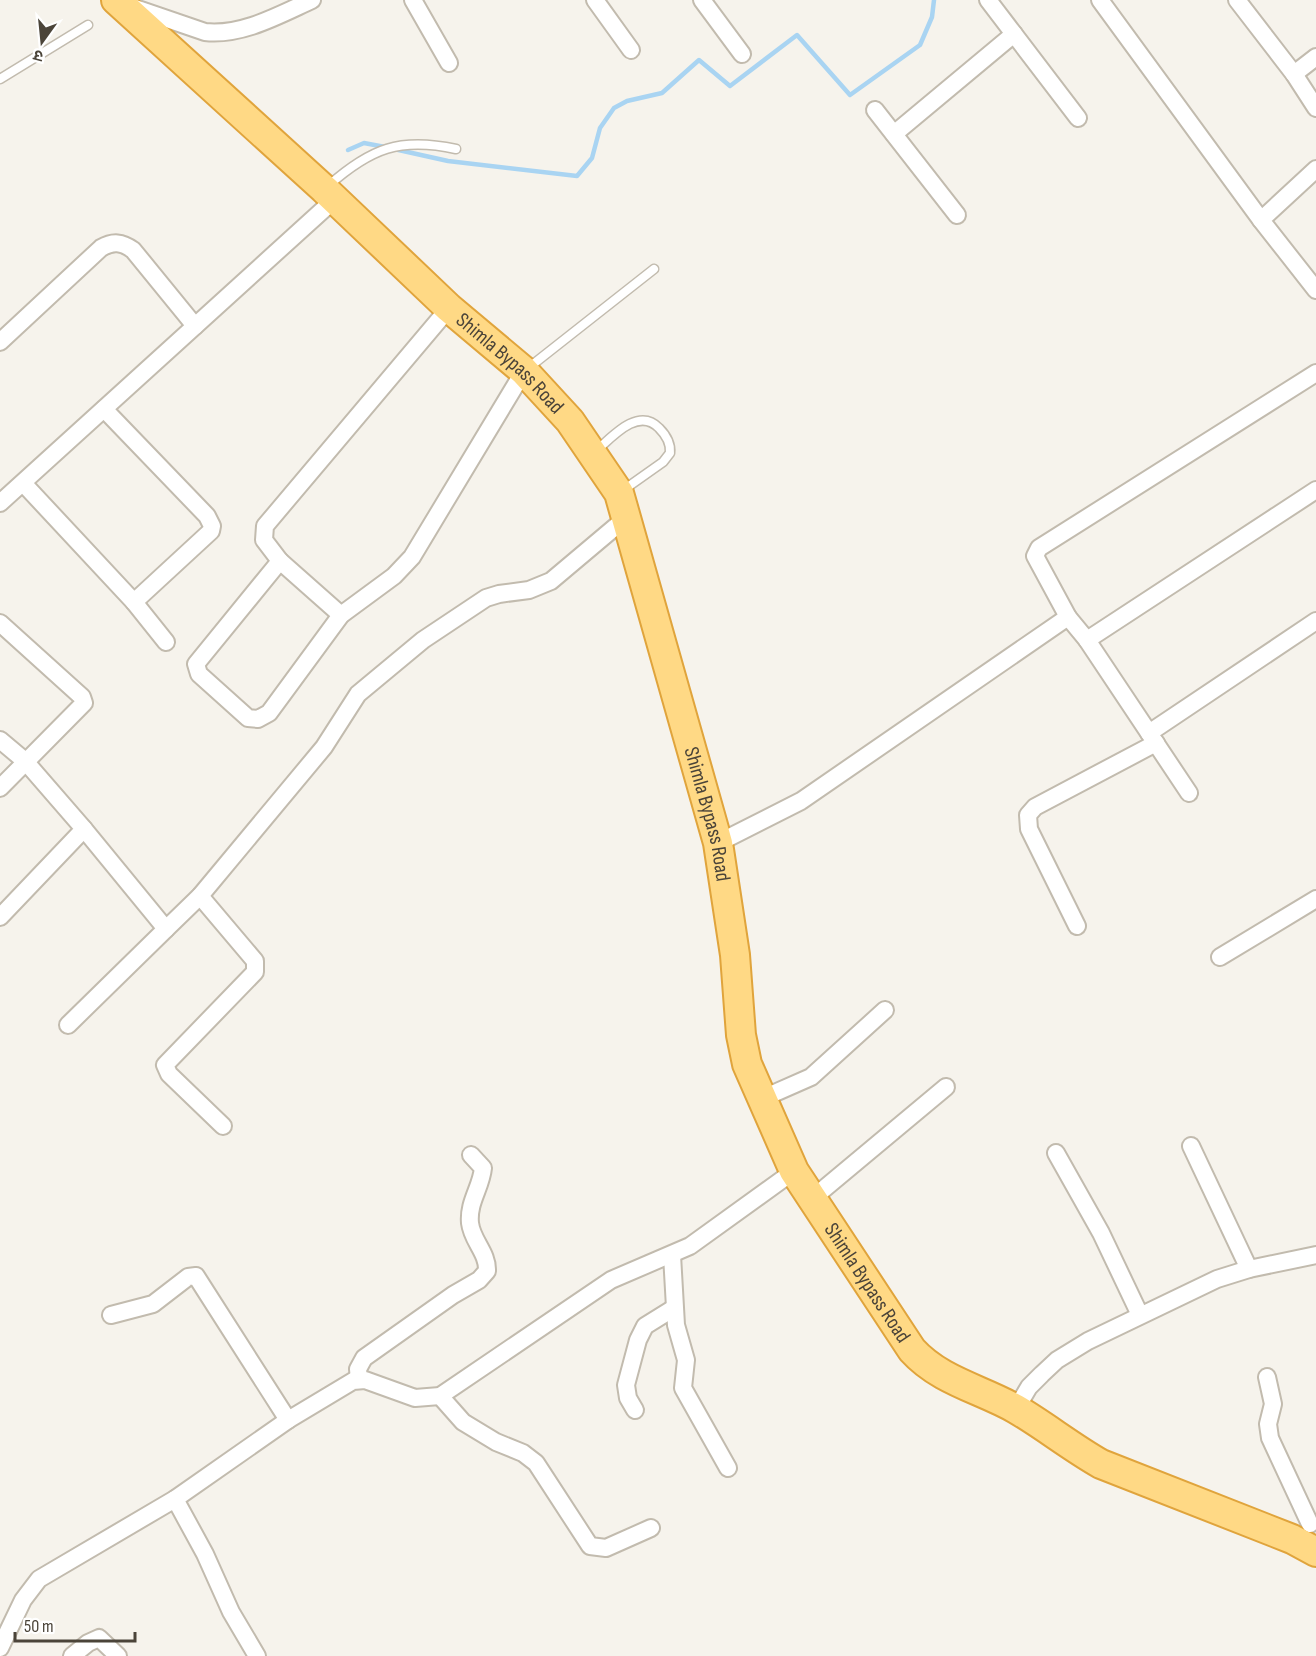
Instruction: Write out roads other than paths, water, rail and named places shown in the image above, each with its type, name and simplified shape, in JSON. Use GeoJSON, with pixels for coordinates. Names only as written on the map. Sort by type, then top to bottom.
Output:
{"type":"FeatureCollection","features":[{"type":"Feature","properties":{"kind":"highway","name":"Shimla Bypass Road"},"geometry":{"type":"LineString","coordinates":[[117,1],[329,194],[449,308],[524,371],[563,413],[594,453],[623,505],[718,843],[735,955],[741,1035],[747,1064],[794,1171],[885,1311],[923,1362],[936,1372],[1016,1409],[1072,1448],[1101,1464],[1308,1533]]}},
{"type":"Feature","properties":{"kind":"street"},"geometry":{"type":"LineString","coordinates":[[117,1],[192,28],[218,34],[256,24],[312,0]]}},
{"type":"Feature","properties":{"kind":"street"},"geometry":{"type":"LineString","coordinates":[[413,0],[449,63]]}},
{"type":"Feature","properties":{"kind":"street"},"geometry":{"type":"LineString","coordinates":[[595,0],[631,50]]}},
{"type":"Feature","properties":{"kind":"street"},"geometry":{"type":"LineString","coordinates":[[702,0],[742,54]]}},
{"type":"Feature","properties":{"kind":"street"},"geometry":{"type":"LineString","coordinates":[[988,0],[1078,118]]}},
{"type":"Feature","properties":{"kind":"street"},"geometry":{"type":"LineString","coordinates":[[1100,0],[1261,220],[1316,290]]}},
{"type":"Feature","properties":{"kind":"street"},"geometry":{"type":"LineString","coordinates":[[1237,0],[1294,74],[1316,108]]}},
{"type":"Feature","properties":{"kind":"street"},"geometry":{"type":"LineString","coordinates":[[894,134],[1014,34]]}},
{"type":"Feature","properties":{"kind":"street"},"geometry":{"type":"LineString","coordinates":[[1294,74],[1316,57]]}},
{"type":"Feature","properties":{"kind":"street"},"geometry":{"type":"LineString","coordinates":[[875,110],[957,215]]}},
{"type":"Feature","properties":{"kind":"street"},"geometry":{"type":"LineString","coordinates":[[1261,220],[1316,169]]}},
{"type":"Feature","properties":{"kind":"street"},"geometry":{"type":"LineString","coordinates":[[0,503],[195,326],[329,194]]}},
{"type":"Feature","properties":{"kind":"street"},"geometry":{"type":"LineString","coordinates":[[0,342],[101,248],[110,243],[126,245],[133,250],[195,326]]}},
{"type":"Feature","properties":{"kind":"street"},"geometry":{"type":"LineString","coordinates":[[341,615],[280,561],[264,540],[265,526],[449,308]]}},
{"type":"Feature","properties":{"kind":"street"},"geometry":{"type":"LineString","coordinates":[[280,561],[196,664],[199,674],[248,717],[258,719],[264,717],[341,615],[394,576],[412,557],[524,371]]}},
{"type":"Feature","properties":{"kind":"street"},"geometry":{"type":"LineString","coordinates":[[1189,793],[1087,640],[1068,617],[1035,561],[1039,548],[1316,373]]}},
{"type":"Feature","properties":{"kind":"street"},"geometry":{"type":"LineString","coordinates":[[104,409],[207,516],[212,526],[211,531],[134,602]]}},
{"type":"Feature","properties":{"kind":"street"},"geometry":{"type":"LineString","coordinates":[[23,483],[134,602],[166,642]]}},
{"type":"Feature","properties":{"kind":"street"},"geometry":{"type":"LineString","coordinates":[[1087,640],[1316,490]]}},
{"type":"Feature","properties":{"kind":"street"},"geometry":{"type":"LineString","coordinates":[[68,1025],[200,896],[324,747],[358,694],[423,640],[486,598],[499,594],[529,591],[551,581],[623,505]]}},
{"type":"Feature","properties":{"kind":"street"},"geometry":{"type":"LineString","coordinates":[[718,843],[801,801],[1068,617]]}},
{"type":"Feature","properties":{"kind":"street"},"geometry":{"type":"LineString","coordinates":[[1077,926],[1029,829],[1028,815],[1035,807],[1152,738],[1316,621]]}},
{"type":"Feature","properties":{"kind":"street"},"geometry":{"type":"LineString","coordinates":[[0,623],[84,700],[82,706],[0,788]]}},
{"type":"Feature","properties":{"kind":"street"},"geometry":{"type":"LineString","coordinates":[[0,740],[25,761],[166,929]]}},
{"type":"Feature","properties":{"kind":"street"},"geometry":{"type":"LineString","coordinates":[[0,917],[84,829]]}},
{"type":"Feature","properties":{"kind":"street"},"geometry":{"type":"LineString","coordinates":[[200,896],[255,961],[255,972],[165,1065],[169,1074],[224,1126]]}},
{"type":"Feature","properties":{"kind":"street"},"geometry":{"type":"LineString","coordinates":[[1220,957],[1316,899]]}},
{"type":"Feature","properties":{"kind":"street"},"geometry":{"type":"LineString","coordinates":[[761,1099],[812,1077],[885,1010]]}},
{"type":"Feature","properties":{"kind":"street"},"geometry":{"type":"LineString","coordinates":[[813,1198],[946,1087]]}},
{"type":"Feature","properties":{"kind":"street"},"geometry":{"type":"LineString","coordinates":[[1191,1146],[1249,1269]]}},
{"type":"Feature","properties":{"kind":"street"},"geometry":{"type":"LineString","coordinates":[[1056,1153],[1101,1233],[1140,1315]]}},
{"type":"Feature","properties":{"kind":"street"},"geometry":{"type":"LineString","coordinates":[[359,1380],[358,1369],[364,1358],[453,1295],[479,1280],[487,1271],[486,1260],[473,1238],[470,1221],[470,1205],[483,1168],[471,1155]]}},
{"type":"Feature","properties":{"kind":"street"},"geometry":{"type":"LineString","coordinates":[[0,1648],[23,1600],[39,1580],[175,1499],[288,1420],[359,1380],[415,1398],[440,1396],[611,1280],[630,1269],[672,1255],[690,1246],[794,1171]]}},
{"type":"Feature","properties":{"kind":"street"},"geometry":{"type":"LineString","coordinates":[[672,1255],[676,1325],[686,1360],[683,1388],[728,1468]]}},
{"type":"Feature","properties":{"kind":"street"},"geometry":{"type":"LineString","coordinates":[[1016,1409],[1029,1387],[1057,1360],[1140,1315],[1217,1279],[1249,1269],[1316,1255]]}},
{"type":"Feature","properties":{"kind":"street"},"geometry":{"type":"LineString","coordinates":[[111,1315],[153,1304],[188,1277],[196,1276],[288,1420]]}},
{"type":"Feature","properties":{"kind":"street"},"geometry":{"type":"LineString","coordinates":[[634,1410],[627,1398],[626,1384],[638,1340],[645,1326],[674,1308]]}},
{"type":"Feature","properties":{"kind":"street"},"geometry":{"type":"LineString","coordinates":[[1267,1377],[1273,1404],[1268,1424],[1270,1437],[1308,1533]]}},
{"type":"Feature","properties":{"kind":"street"},"geometry":{"type":"LineString","coordinates":[[440,1396],[463,1422],[495,1442],[523,1453],[537,1463],[590,1546],[606,1548],[651,1528]]}},
{"type":"Feature","properties":{"kind":"street"},"geometry":{"type":"LineString","coordinates":[[175,1499],[205,1554],[231,1612],[257,1656]]}},
{"type":"Feature","properties":{"kind":"street"},"geometry":{"type":"LineString","coordinates":[[72,1656],[88,1642],[99,1638],[118,1656]]}},
{"type":"Feature","properties":{"kind":"lane"},"geometry":{"type":"LineString","coordinates":[[0,79],[88,25]]}},
{"type":"Feature","properties":{"kind":"lane"},"geometry":{"type":"LineString","coordinates":[[329,194],[347,169],[374,153],[416,143],[456,149]]}},
{"type":"Feature","properties":{"kind":"lane"},"geometry":{"type":"LineString","coordinates":[[524,371],[654,269]]}},
{"type":"Feature","properties":{"kind":"lane"},"geometry":{"type":"LineString","coordinates":[[594,453],[625,426],[638,421],[648,420],[656,425],[668,440],[670,453],[623,505]]}},
{"type":"Feature","properties":{"kind":"waterway"},"geometry":{"type":"LineString","coordinates":[[394,149],[448,161],[577,176],[592,158],[600,128],[614,108],[627,101],[662,93],[699,60],[730,86],[797,35],[850,95],[920,45],[932,17],[934,0]]}},
{"type":"Feature","properties":{"kind":"waterway"},"geometry":{"type":"LineString","coordinates":[[348,150],[364,143],[385,147]]}}]}
